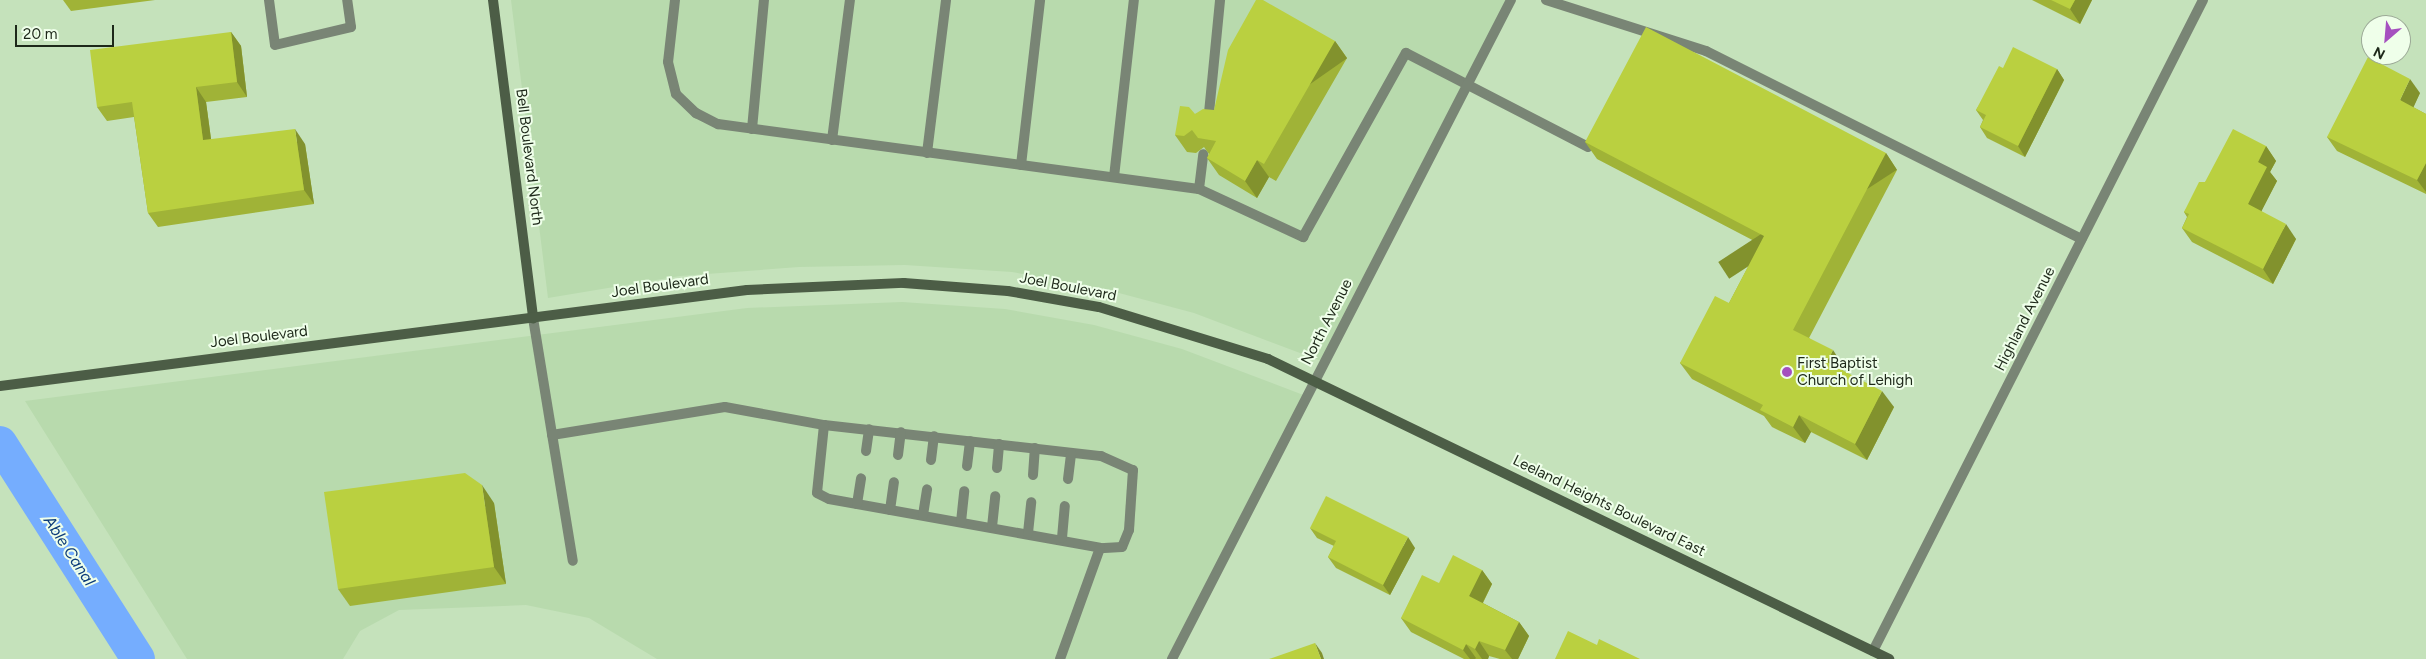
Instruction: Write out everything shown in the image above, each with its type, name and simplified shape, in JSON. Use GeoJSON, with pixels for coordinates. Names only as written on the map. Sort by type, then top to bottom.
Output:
{"type":"FeatureCollection","features":[{"type":"Feature","properties":{"kind":"main road","name":"Bell Boulevard North"},"geometry":{"type":"LineString","coordinates":[[493,0],[533,318]]}},
{"type":"Feature","properties":{"kind":"main road","name":"Joel Boulevard"},"geometry":{"type":"LineString","coordinates":[[0,386],[799,285],[904,283],[1008,291],[1099,307],[1188,331],[1315,379]]}},
{"type":"Feature","properties":{"kind":"main road","name":"Leeland Heights Boulevard East"},"geometry":{"type":"LineString","coordinates":[[1315,379],[1890,659]]}},
{"type":"Feature","properties":{"kind":"street"},"geometry":{"type":"LineString","coordinates":[[269,0],[275,45],[351,27],[347,0]]}},
{"type":"Feature","properties":{"kind":"street"},"geometry":{"type":"LineString","coordinates":[[675,0],[668,62],[676,94],[696,113],[718,124],[1199,189],[1303,236],[1406,53],[1588,146]]}},
{"type":"Feature","properties":{"kind":"street"},"geometry":{"type":"LineString","coordinates":[[752,129],[764,0]]}},
{"type":"Feature","properties":{"kind":"street"},"geometry":{"type":"LineString","coordinates":[[832,140],[850,0]]}},
{"type":"Feature","properties":{"kind":"street"},"geometry":{"type":"LineString","coordinates":[[927,152],[946,0]]}},
{"type":"Feature","properties":{"kind":"street"},"geometry":{"type":"LineString","coordinates":[[1021,164],[1040,0]]}},
{"type":"Feature","properties":{"kind":"street"},"geometry":{"type":"LineString","coordinates":[[1114,177],[1134,0]]}},
{"type":"Feature","properties":{"kind":"street"},"geometry":{"type":"LineString","coordinates":[[1208,125],[1220,0]]}},
{"type":"Feature","properties":{"kind":"street","name":"North Avenue"},"geometry":{"type":"LineString","coordinates":[[1172,659],[1510,0]]}},
{"type":"Feature","properties":{"kind":"street"},"geometry":{"type":"LineString","coordinates":[[1546,0],[1706,51],[2082,239]]}},
{"type":"Feature","properties":{"kind":"street","name":"Highland Avenue"},"geometry":{"type":"LineString","coordinates":[[1873,651],[2203,0]]}},
{"type":"Feature","properties":{"kind":"street"},"geometry":{"type":"LineString","coordinates":[[1199,189],[1203,154]]}},
{"type":"Feature","properties":{"kind":"street"},"geometry":{"type":"LineString","coordinates":[[533,318],[573,561]]}},
{"type":"Feature","properties":{"kind":"street"},"geometry":{"type":"LineString","coordinates":[[552,435],[725,407],[824,425],[869,428],[1101,456],[1132,470],[1129,530],[1122,546],[1100,548],[1062,538],[856,504],[817,493],[824,425]]}},
{"type":"Feature","properties":{"kind":"street"},"geometry":{"type":"LineString","coordinates":[[866,451],[869,428]]}},
{"type":"Feature","properties":{"kind":"street"},"geometry":{"type":"LineString","coordinates":[[898,454],[901,432]]}},
{"type":"Feature","properties":{"kind":"street"},"geometry":{"type":"LineString","coordinates":[[931,460],[934,436]]}},
{"type":"Feature","properties":{"kind":"street"},"geometry":{"type":"LineString","coordinates":[[967,466],[970,441]]}},
{"type":"Feature","properties":{"kind":"street"},"geometry":{"type":"LineString","coordinates":[[997,468],[999,444]]}},
{"type":"Feature","properties":{"kind":"street"},"geometry":{"type":"LineString","coordinates":[[1033,475],[1035,448]]}},
{"type":"Feature","properties":{"kind":"street"},"geometry":{"type":"LineString","coordinates":[[1068,479],[1071,453]]}},
{"type":"Feature","properties":{"kind":"street"},"geometry":{"type":"LineString","coordinates":[[856,504],[861,478]]}},
{"type":"Feature","properties":{"kind":"street"},"geometry":{"type":"LineString","coordinates":[[890,510],[894,482]]}},
{"type":"Feature","properties":{"kind":"street"},"geometry":{"type":"LineString","coordinates":[[923,516],[927,489]]}},
{"type":"Feature","properties":{"kind":"street"},"geometry":{"type":"LineString","coordinates":[[961,522],[964,491]]}},
{"type":"Feature","properties":{"kind":"street"},"geometry":{"type":"LineString","coordinates":[[992,527],[995,496]]}},
{"type":"Feature","properties":{"kind":"street"},"geometry":{"type":"LineString","coordinates":[[1028,533],[1030,502]]}},
{"type":"Feature","properties":{"kind":"street"},"geometry":{"type":"LineString","coordinates":[[1062,538],[1065,506]]}},
{"type":"Feature","properties":{"kind":"street"},"geometry":{"type":"LineString","coordinates":[[1060,659],[1100,548]]}},
{"type":"Feature","properties":{"kind":"shaded area"},"geometry":{"type":"Polygon","coordinates":[[[511,0],[1513,0],[1324,362],[1194,313],[1104,289],[1012,272],[905,265],[799,267],[680,276],[548,298],[511,0]]]}},
{"type":"Feature","properties":{"kind":"shaded area"},"geometry":{"type":"Polygon","coordinates":[[[902,302],[1005,309],[1094,325],[1182,349],[1306,396],[1169,659],[657,659],[589,618],[526,605],[399,610],[360,631],[343,659],[187,659],[25,401],[747,308],[902,302]]]}},
{"type":"Feature","properties":{"kind":"building"},"geometry":{"type":"Polygon","coordinates":[[[1256,0],[1263,0],[1335,41],[1264,164],[1257,160],[1245,181],[1207,158],[1216,141],[1198,138],[1192,130],[1184,136],[1175,135],[1180,106],[1189,107],[1195,114],[1203,109],[1214,110],[1228,50],[1256,0]]]}},
{"type":"Feature","properties":{"kind":"building"},"geometry":{"type":"Polygon","coordinates":[[[2051,0],[2075,0],[2070,9],[2051,0]]]}},
{"type":"Feature","properties":{"kind":"building"},"geometry":{"type":"Polygon","coordinates":[[[1646,27],[1886,153],[1793,330],[1833,350],[1827,362],[1882,391],[1855,444],[1799,415],[1793,427],[1760,410],[1763,405],[1680,363],[1715,296],[1729,303],[1764,236],[1585,142],[1646,27]]]}},
{"type":"Feature","properties":{"kind":"building"},"geometry":{"type":"Polygon","coordinates":[[[231,32],[237,82],[196,87],[203,140],[295,129],[304,190],[148,213],[132,102],[97,107],[90,50],[231,32]]]}},
{"type":"Feature","properties":{"kind":"building"},"geometry":{"type":"Polygon","coordinates":[[[2013,47],[2057,69],[2018,146],[1980,127],[1986,115],[1976,110],[1999,66],[2003,68],[2013,47]]]}},
{"type":"Feature","properties":{"kind":"building"},"geometry":{"type":"Polygon","coordinates":[[[2364,65],[2383,65],[2410,79],[2400,100],[2426,114],[2426,163],[2417,180],[2327,137],[2364,65]]]}},
{"type":"Feature","properties":{"kind":"building"},"geometry":{"type":"Polygon","coordinates":[[[2233,129],[2266,146],[2258,162],[2267,167],[2248,204],[2286,224],[2263,269],[2182,228],[2189,214],[2184,212],[2199,182],[2205,182],[2233,129]]]}},
{"type":"Feature","properties":{"kind":"building"},"geometry":{"type":"Polygon","coordinates":[[[465,473],[482,485],[494,567],[338,589],[324,492],[465,473]]]}},
{"type":"Feature","properties":{"kind":"building"},"geometry":{"type":"Polygon","coordinates":[[[1326,496],[1408,537],[1383,585],[1328,557],[1336,541],[1310,528],[1326,496]]]}},
{"type":"Feature","properties":{"kind":"building"},"geometry":{"type":"Polygon","coordinates":[[[1453,555],[1482,570],[1469,596],[1519,622],[1505,650],[1479,641],[1475,649],[1466,644],[1463,650],[1401,618],[1422,575],[1439,583],[1453,555]]]}},
{"type":"Feature","properties":{"kind":"building"},"geometry":{"type":"Polygon","coordinates":[[[1568,631],[1597,645],[1599,639],[1640,659],[1555,659],[1568,631]]]}},
{"type":"Feature","properties":{"kind":"building"},"geometry":{"type":"Polygon","coordinates":[[[1315,643],[1321,659],[1269,659],[1315,643]]]}},
{"type":"Feature","properties":{"kind":"waterway","name":"Able Canal"},"geometry":{"type":"LineString","coordinates":[[0,443],[138,659]]}},
{"type":"Feature","properties":{"kind":"place","name":"First Baptist Church of Lehigh"},"geometry":{"type":"Point","coordinates":[1787,372]}}]}
